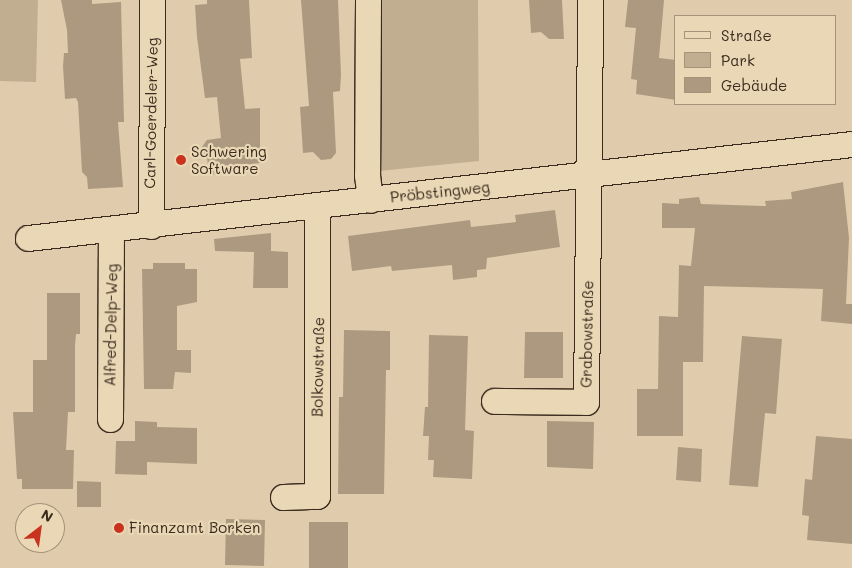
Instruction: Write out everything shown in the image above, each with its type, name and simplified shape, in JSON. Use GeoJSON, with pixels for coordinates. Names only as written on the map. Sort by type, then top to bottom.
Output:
{"type":"FeatureCollection","features":[{"type":"Feature","properties":{"kind":"street","name":"Carl-Goerdeler-Weg"},"geometry":{"type":"LineString","coordinates":[[151,226],[152,0]]}},
{"type":"Feature","properties":{"kind":"street"},"geometry":{"type":"LineString","coordinates":[[368,0],[367,175],[370,200]]}},
{"type":"Feature","properties":{"kind":"street"},"geometry":{"type":"LineString","coordinates":[[589,175],[590,0]]}},
{"type":"Feature","properties":{"kind":"street","name":"Pröbstingweg"},"geometry":{"type":"LineString","coordinates":[[28,238],[111,231],[317,205],[852,144]]}},
{"type":"Feature","properties":{"kind":"street","name":"Grabowstraße"},"geometry":{"type":"LineString","coordinates":[[494,401],[586,402],[589,175]]}},
{"type":"Feature","properties":{"kind":"street","name":"Bolkowstraße"},"geometry":{"type":"LineString","coordinates":[[283,496],[317,496],[317,205]]}},
{"type":"Feature","properties":{"kind":"street","name":"Alfred-Delp-Weg"},"geometry":{"type":"LineString","coordinates":[[110,419],[111,231]]}},
{"type":"Feature","properties":{"kind":"green space"},"geometry":{"type":"Polygon","coordinates":[[[0,0],[38,0],[36,82],[0,81],[0,0]]]}},
{"type":"Feature","properties":{"kind":"green space"},"geometry":{"type":"Polygon","coordinates":[[[381,0],[478,0],[479,161],[379,171],[381,0]]]}},
{"type":"Feature","properties":{"kind":"building"},"geometry":{"type":"Polygon","coordinates":[[[61,0],[92,0],[92,4],[121,2],[124,122],[118,122],[123,187],[88,189],[87,177],[82,172],[78,102],[76,98],[65,99],[63,66],[64,53],[68,53],[67,30],[61,0]]]}},
{"type":"Feature","properties":{"kind":"building"},"geometry":{"type":"Polygon","coordinates":[[[207,0],[249,0],[252,58],[240,59],[245,109],[260,108],[260,163],[243,165],[244,171],[209,175],[207,157],[199,151],[207,140],[221,138],[217,97],[205,98],[197,37],[195,5],[207,4],[207,0]]]}},
{"type":"Feature","properties":{"kind":"building"},"geometry":{"type":"Polygon","coordinates":[[[301,0],[338,0],[341,75],[340,91],[333,92],[336,153],[331,159],[321,160],[313,152],[303,153],[300,107],[309,106],[301,0]]]}},
{"type":"Feature","properties":{"kind":"building"},"geometry":{"type":"Polygon","coordinates":[[[529,0],[562,0],[564,39],[549,39],[541,32],[531,33],[529,0]]]}},
{"type":"Feature","properties":{"kind":"building"},"geometry":{"type":"Polygon","coordinates":[[[628,0],[664,0],[659,58],[674,60],[674,100],[636,94],[637,80],[631,79],[636,28],[625,27],[628,0]]]}},
{"type":"Feature","properties":{"kind":"building"},"geometry":{"type":"Polygon","coordinates":[[[843,182],[849,238],[846,304],[852,304],[852,324],[821,321],[823,289],[704,286],[703,362],[683,362],[683,436],[637,436],[637,389],[658,389],[659,316],[678,317],[679,265],[691,266],[695,228],[662,228],[662,203],[679,204],[679,199],[699,197],[701,204],[766,206],[765,201],[792,199],[791,192],[843,182]]]}},
{"type":"Feature","properties":{"kind":"building"},"geometry":{"type":"Polygon","coordinates":[[[555,210],[560,247],[487,258],[486,269],[477,270],[477,277],[453,280],[452,265],[392,271],[391,266],[352,271],[348,236],[470,220],[471,227],[516,222],[515,215],[555,210]]]}},
{"type":"Feature","properties":{"kind":"building"},"geometry":{"type":"Polygon","coordinates":[[[271,233],[271,251],[288,252],[288,288],[253,288],[254,252],[215,251],[214,239],[271,233]]]}},
{"type":"Feature","properties":{"kind":"building"},"geometry":{"type":"Polygon","coordinates":[[[153,263],[185,263],[185,269],[197,269],[197,302],[177,306],[177,350],[191,350],[191,373],[175,372],[173,389],[144,389],[142,269],[153,269],[153,263]]]}},
{"type":"Feature","properties":{"kind":"building"},"geometry":{"type":"Polygon","coordinates":[[[47,293],[80,293],[80,334],[76,334],[75,346],[75,412],[68,412],[66,450],[74,450],[73,489],[22,489],[22,479],[17,479],[13,412],[33,412],[33,360],[47,360],[47,293]]]}},
{"type":"Feature","properties":{"kind":"building"},"geometry":{"type":"Polygon","coordinates":[[[344,330],[390,331],[390,370],[386,370],[384,494],[338,494],[339,397],[343,397],[344,330]]]}},
{"type":"Feature","properties":{"kind":"building"},"geometry":{"type":"Polygon","coordinates":[[[525,332],[563,332],[563,378],[524,378],[525,332]]]}},
{"type":"Feature","properties":{"kind":"building"},"geometry":{"type":"Polygon","coordinates":[[[429,335],[468,336],[465,430],[474,431],[472,479],[433,477],[434,460],[428,460],[429,436],[423,436],[425,407],[428,407],[429,335]]]}},
{"type":"Feature","properties":{"kind":"building"},"geometry":{"type":"Polygon","coordinates":[[[742,336],[782,339],[776,414],[765,413],[758,487],[729,485],[742,336]]]}},
{"type":"Feature","properties":{"kind":"building"},"geometry":{"type":"Polygon","coordinates":[[[135,421],[157,422],[157,427],[197,428],[197,464],[147,462],[147,475],[115,474],[116,441],[135,441],[135,421]]]}},
{"type":"Feature","properties":{"kind":"building"},"geometry":{"type":"Polygon","coordinates":[[[547,421],[594,422],[593,469],[547,467],[547,421]]]}},
{"type":"Feature","properties":{"kind":"building"},"geometry":{"type":"Polygon","coordinates":[[[816,436],[852,439],[852,544],[807,540],[809,516],[802,515],[805,479],[812,480],[816,436]]]}},
{"type":"Feature","properties":{"kind":"building"},"geometry":{"type":"Polygon","coordinates":[[[678,447],[702,449],[701,482],[676,480],[678,447]]]}},
{"type":"Feature","properties":{"kind":"building"},"geometry":{"type":"Polygon","coordinates":[[[77,481],[101,482],[101,507],[77,507],[77,481]]]}},
{"type":"Feature","properties":{"kind":"building"},"geometry":{"type":"Polygon","coordinates":[[[226,519],[265,520],[264,566],[225,565],[226,519]]]}},
{"type":"Feature","properties":{"kind":"building"},"geometry":{"type":"Polygon","coordinates":[[[309,522],[348,522],[348,568],[309,568],[309,522]]]}},
{"type":"Feature","properties":{"kind":"place","name":"Schwering Software"},"geometry":{"type":"Point","coordinates":[181,160]}},
{"type":"Feature","properties":{"kind":"place","name":"Finanzamt Borken"},"geometry":{"type":"Point","coordinates":[119,528]}}]}
